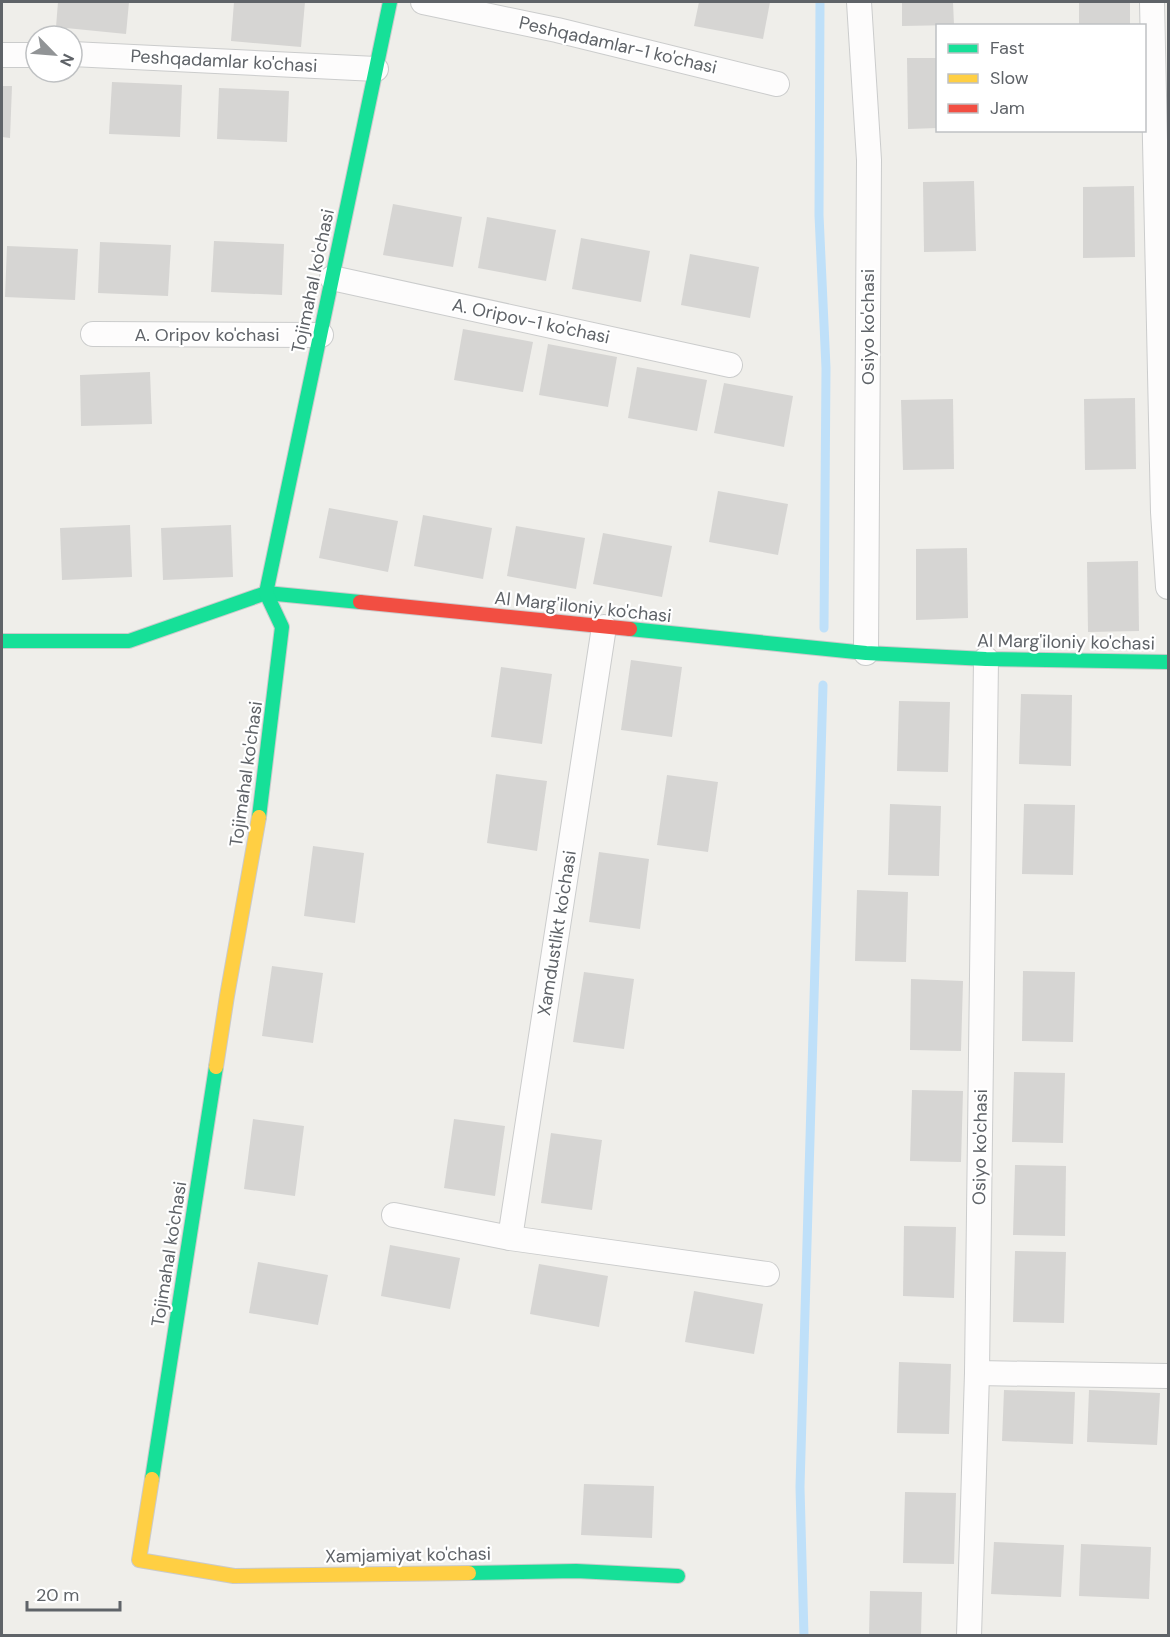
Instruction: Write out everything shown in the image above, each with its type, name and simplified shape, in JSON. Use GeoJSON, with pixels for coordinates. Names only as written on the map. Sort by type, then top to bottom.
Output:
{"type":"FeatureCollection","features":[{"type":"Feature","properties":{"kind":"street","name":"Tojimahal ko'chasi"},"geometry":{"type":"LineString","coordinates":[[139,1560],[225,1008],[258,829],[282,627],[266,593],[390,2]]}},
{"type":"Feature","properties":{"kind":"street","name":"Peshqadamlar-1 ko'chasi"},"geometry":{"type":"LineString","coordinates":[[423,2],[557,30],[777,84]]}},
{"type":"Feature","properties":{"kind":"street","name":"Osiyo ko'chasi"},"geometry":{"type":"LineString","coordinates":[[859,2],[869,160],[866,653]]}},
{"type":"Feature","properties":{"kind":"street"},"geometry":{"type":"LineString","coordinates":[[1152,2],[1163,512],[1168,587]]}},
{"type":"Feature","properties":{"kind":"street"},"geometry":{"type":"LineString","coordinates":[[2,55],[24,55]]}},
{"type":"Feature","properties":{"kind":"street","name":"Peshqadamlar ko'chasi"},"geometry":{"type":"LineString","coordinates":[[84,55],[376,69]]}},
{"type":"Feature","properties":{"kind":"street","name":"A. Oripov-1 ko'chasi"},"geometry":{"type":"LineString","coordinates":[[332,278],[730,365]]}},
{"type":"Feature","properties":{"kind":"street","name":"A. Oripov ko'chasi"},"geometry":{"type":"LineString","coordinates":[[93,334],[321,335]]}},
{"type":"Feature","properties":{"kind":"street","name":"Al Marg'iloniy ko'chasi"},"geometry":{"type":"LineString","coordinates":[[2,641],[129,641],[266,593],[866,653],[986,659],[1168,662]]}},
{"type":"Feature","properties":{"kind":"street","name":"Xamdustlikt ko'chasi"},"geometry":{"type":"LineString","coordinates":[[510,1238],[604,627]]}},
{"type":"Feature","properties":{"kind":"street","name":"Osiyo ko'chasi"},"geometry":{"type":"LineString","coordinates":[[969,1635],[977,1373],[986,659]]}},
{"type":"Feature","properties":{"kind":"street"},"geometry":{"type":"LineString","coordinates":[[394,1215],[510,1238],[768,1274]]}},
{"type":"Feature","properties":{"kind":"street"},"geometry":{"type":"LineString","coordinates":[[977,1373],[1168,1376]]}},
{"type":"Feature","properties":{"kind":"street","name":"Xamjamiyat ko'chasi"},"geometry":{"type":"LineString","coordinates":[[139,1560],[234,1576],[576,1570],[678,1576]]}},
{"type":"Feature","properties":{"kind":"building"},"geometry":{"type":"Polygon","coordinates":[[[58,2],[129,2],[126,34],[84,30],[84,24],[56,24],[58,2]]]}},
{"type":"Feature","properties":{"kind":"building"},"geometry":{"type":"Polygon","coordinates":[[[234,2],[305,2],[301,47],[231,41],[234,2]]]}},
{"type":"Feature","properties":{"kind":"building"},"geometry":{"type":"Polygon","coordinates":[[[699,2],[770,2],[763,39],[694,26],[699,2]]]}},
{"type":"Feature","properties":{"kind":"building"},"geometry":{"type":"Polygon","coordinates":[[[902,2],[953,2],[954,24],[902,26],[902,2]]]}},
{"type":"Feature","properties":{"kind":"building"},"geometry":{"type":"Polygon","coordinates":[[[1079,2],[1130,2],[1130,24],[1079,24],[1079,2]]]}},
{"type":"Feature","properties":{"kind":"building"},"geometry":{"type":"Polygon","coordinates":[[[907,58],[936,58],[936,128],[908,129],[907,58]]]}},
{"type":"Feature","properties":{"kind":"building"},"geometry":{"type":"Polygon","coordinates":[[[112,82],[182,85],[180,137],[109,134],[112,82]]]}},
{"type":"Feature","properties":{"kind":"building"},"geometry":{"type":"Polygon","coordinates":[[[2,86],[12,86],[10,138],[2,137],[2,86]]]}},
{"type":"Feature","properties":{"kind":"building"},"geometry":{"type":"Polygon","coordinates":[[[219,88],[289,91],[287,142],[217,139],[219,88]]]}},
{"type":"Feature","properties":{"kind":"building"},"geometry":{"type":"Polygon","coordinates":[[[974,181],[976,251],[924,252],[923,182],[974,181]]]}},
{"type":"Feature","properties":{"kind":"building"},"geometry":{"type":"Polygon","coordinates":[[[1134,186],[1135,257],[1083,258],[1083,187],[1134,186]]]}},
{"type":"Feature","properties":{"kind":"building"},"geometry":{"type":"Polygon","coordinates":[[[393,204],[462,217],[453,267],[383,255],[393,204]]]}},
{"type":"Feature","properties":{"kind":"building"},"geometry":{"type":"Polygon","coordinates":[[[487,217],[556,230],[546,281],[478,268],[487,217]]]}},
{"type":"Feature","properties":{"kind":"building"},"geometry":{"type":"Polygon","coordinates":[[[581,238],[650,251],[641,302],[572,289],[581,238]]]}},
{"type":"Feature","properties":{"kind":"building"},"geometry":{"type":"Polygon","coordinates":[[[214,241],[284,244],[282,295],[211,292],[214,241]]]}},
{"type":"Feature","properties":{"kind":"building"},"geometry":{"type":"Polygon","coordinates":[[[100,242],[171,245],[168,296],[98,293],[100,242]]]}},
{"type":"Feature","properties":{"kind":"building"},"geometry":{"type":"Polygon","coordinates":[[[7,246],[78,249],[75,300],[5,297],[7,246]]]}},
{"type":"Feature","properties":{"kind":"building"},"geometry":{"type":"Polygon","coordinates":[[[690,254],[759,267],[750,318],[681,305],[690,254]]]}},
{"type":"Feature","properties":{"kind":"building"},"geometry":{"type":"Polygon","coordinates":[[[463,329],[533,342],[523,392],[454,380],[463,329]]]}},
{"type":"Feature","properties":{"kind":"building"},"geometry":{"type":"Polygon","coordinates":[[[548,344],[617,357],[608,407],[539,395],[548,344]]]}},
{"type":"Feature","properties":{"kind":"building"},"geometry":{"type":"Polygon","coordinates":[[[637,367],[707,380],[697,431],[628,418],[637,367]]]}},
{"type":"Feature","properties":{"kind":"building"},"geometry":{"type":"Polygon","coordinates":[[[150,372],[152,424],[81,426],[80,375],[150,372]]]}},
{"type":"Feature","properties":{"kind":"building"},"geometry":{"type":"Polygon","coordinates":[[[724,383],[793,396],[784,447],[714,433],[724,383]]]}},
{"type":"Feature","properties":{"kind":"building"},"geometry":{"type":"Polygon","coordinates":[[[1135,398],[1136,469],[1085,470],[1084,399],[1135,398]]]}},
{"type":"Feature","properties":{"kind":"building"},"geometry":{"type":"Polygon","coordinates":[[[953,399],[954,469],[903,470],[901,400],[953,399]]]}},
{"type":"Feature","properties":{"kind":"building"},"geometry":{"type":"Polygon","coordinates":[[[718,491],[788,504],[778,555],[709,542],[718,491]]]}},
{"type":"Feature","properties":{"kind":"building"},"geometry":{"type":"Polygon","coordinates":[[[329,508],[398,521],[388,572],[319,558],[329,508]]]}},
{"type":"Feature","properties":{"kind":"building"},"geometry":{"type":"Polygon","coordinates":[[[423,515],[492,528],[483,579],[414,566],[423,515]]]}},
{"type":"Feature","properties":{"kind":"building"},"geometry":{"type":"Polygon","coordinates":[[[130,525],[132,577],[62,580],[60,528],[130,525]]]}},
{"type":"Feature","properties":{"kind":"building"},"geometry":{"type":"Polygon","coordinates":[[[231,525],[233,577],[163,580],[161,528],[231,525]]]}},
{"type":"Feature","properties":{"kind":"building"},"geometry":{"type":"Polygon","coordinates":[[[516,526],[585,538],[576,589],[507,576],[516,526]]]}},
{"type":"Feature","properties":{"kind":"building"},"geometry":{"type":"Polygon","coordinates":[[[603,533],[672,546],[662,597],[593,584],[603,533]]]}},
{"type":"Feature","properties":{"kind":"building"},"geometry":{"type":"Polygon","coordinates":[[[967,548],[968,618],[916,620],[916,549],[967,548]]]}},
{"type":"Feature","properties":{"kind":"building"},"geometry":{"type":"Polygon","coordinates":[[[1138,561],[1139,631],[1088,632],[1087,562],[1138,561]]]}},
{"type":"Feature","properties":{"kind":"building"},"geometry":{"type":"Polygon","coordinates":[[[631,660],[682,667],[672,737],[621,730],[631,660]]]}},
{"type":"Feature","properties":{"kind":"building"},"geometry":{"type":"Polygon","coordinates":[[[501,667],[552,674],[542,744],[491,737],[501,667]]]}},
{"type":"Feature","properties":{"kind":"building"},"geometry":{"type":"Polygon","coordinates":[[[1021,694],[1072,695],[1071,766],[1019,764],[1021,694]]]}},
{"type":"Feature","properties":{"kind":"building"},"geometry":{"type":"Polygon","coordinates":[[[899,701],[950,702],[948,772],[897,771],[899,701]]]}},
{"type":"Feature","properties":{"kind":"building"},"geometry":{"type":"Polygon","coordinates":[[[496,774],[547,781],[537,851],[487,843],[496,774]]]}},
{"type":"Feature","properties":{"kind":"building"},"geometry":{"type":"Polygon","coordinates":[[[667,775],[718,782],[708,852],[657,845],[667,775]]]}},
{"type":"Feature","properties":{"kind":"building"},"geometry":{"type":"Polygon","coordinates":[[[890,804],[941,806],[939,876],[888,875],[890,804]]]}},
{"type":"Feature","properties":{"kind":"building"},"geometry":{"type":"Polygon","coordinates":[[[1024,804],[1075,805],[1073,875],[1022,874],[1024,804]]]}},
{"type":"Feature","properties":{"kind":"building"},"geometry":{"type":"Polygon","coordinates":[[[313,846],[364,853],[355,923],[304,916],[313,846]]]}},
{"type":"Feature","properties":{"kind":"building"},"geometry":{"type":"Polygon","coordinates":[[[599,852],[649,859],[640,929],[589,922],[599,852]]]}},
{"type":"Feature","properties":{"kind":"building"},"geometry":{"type":"Polygon","coordinates":[[[857,890],[908,892],[906,962],[855,961],[857,890]]]}},
{"type":"Feature","properties":{"kind":"building"},"geometry":{"type":"Polygon","coordinates":[[[272,966],[323,973],[313,1043],[262,1036],[272,966]]]}},
{"type":"Feature","properties":{"kind":"building"},"geometry":{"type":"Polygon","coordinates":[[[1023,971],[1075,972],[1073,1042],[1022,1041],[1023,971]]]}},
{"type":"Feature","properties":{"kind":"building"},"geometry":{"type":"Polygon","coordinates":[[[584,972],[634,979],[624,1049],[573,1042],[584,972]]]}},
{"type":"Feature","properties":{"kind":"building"},"geometry":{"type":"Polygon","coordinates":[[[911,979],[963,981],[961,1051],[910,1050],[911,979]]]}},
{"type":"Feature","properties":{"kind":"building"},"geometry":{"type":"Polygon","coordinates":[[[1014,1072],[1065,1073],[1063,1143],[1012,1142],[1014,1072]]]}},
{"type":"Feature","properties":{"kind":"building"},"geometry":{"type":"Polygon","coordinates":[[[912,1090],[963,1091],[961,1162],[910,1161],[912,1090]]]}},
{"type":"Feature","properties":{"kind":"building"},"geometry":{"type":"Polygon","coordinates":[[[253,1119],[304,1126],[295,1196],[244,1189],[253,1119]]]}},
{"type":"Feature","properties":{"kind":"building"},"geometry":{"type":"Polygon","coordinates":[[[454,1119],[505,1126],[495,1196],[444,1188],[454,1119]]]}},
{"type":"Feature","properties":{"kind":"building"},"geometry":{"type":"Polygon","coordinates":[[[551,1133],[602,1140],[592,1210],[541,1203],[551,1133]]]}},
{"type":"Feature","properties":{"kind":"building"},"geometry":{"type":"Polygon","coordinates":[[[1015,1165],[1066,1166],[1065,1236],[1013,1235],[1015,1165]]]}},
{"type":"Feature","properties":{"kind":"building"},"geometry":{"type":"Polygon","coordinates":[[[904,1226],[956,1227],[954,1298],[903,1296],[904,1226]]]}},
{"type":"Feature","properties":{"kind":"building"},"geometry":{"type":"Polygon","coordinates":[[[390,1245],[460,1258],[450,1309],[381,1296],[390,1245]]]}},
{"type":"Feature","properties":{"kind":"building"},"geometry":{"type":"Polygon","coordinates":[[[1015,1251],[1066,1252],[1064,1323],[1013,1322],[1015,1251]]]}},
{"type":"Feature","properties":{"kind":"building"},"geometry":{"type":"Polygon","coordinates":[[[258,1262],[328,1275],[318,1325],[249,1313],[258,1262]]]}},
{"type":"Feature","properties":{"kind":"building"},"geometry":{"type":"Polygon","coordinates":[[[539,1264],[608,1276],[599,1327],[530,1314],[539,1264]]]}},
{"type":"Feature","properties":{"kind":"building"},"geometry":{"type":"Polygon","coordinates":[[[694,1291],[763,1304],[754,1354],[685,1342],[694,1291]]]}},
{"type":"Feature","properties":{"kind":"building"},"geometry":{"type":"Polygon","coordinates":[[[899,1362],[951,1364],[949,1434],[897,1433],[899,1362]]]}},
{"type":"Feature","properties":{"kind":"building"},"geometry":{"type":"Polygon","coordinates":[[[1004,1390],[1075,1392],[1073,1444],[1002,1441],[1004,1390]]]}},
{"type":"Feature","properties":{"kind":"building"},"geometry":{"type":"Polygon","coordinates":[[[1089,1390],[1160,1393],[1157,1445],[1087,1442],[1089,1390]]]}},
{"type":"Feature","properties":{"kind":"building"},"geometry":{"type":"Polygon","coordinates":[[[584,1484],[654,1486],[652,1538],[581,1535],[584,1484]]]}},
{"type":"Feature","properties":{"kind":"building"},"geometry":{"type":"Polygon","coordinates":[[[905,1492],[956,1493],[954,1564],[903,1563],[905,1492]]]}},
{"type":"Feature","properties":{"kind":"building"},"geometry":{"type":"Polygon","coordinates":[[[994,1542],[1064,1545],[1061,1597],[991,1594],[994,1542]]]}},
{"type":"Feature","properties":{"kind":"building"},"geometry":{"type":"Polygon","coordinates":[[[1081,1544],[1151,1547],[1149,1599],[1079,1596],[1081,1544]]]}},
{"type":"Feature","properties":{"kind":"building"},"geometry":{"type":"Polygon","coordinates":[[[870,1591],[922,1592],[921,1636],[869,1636],[870,1591]]]}},
{"type":"Feature","properties":{"kind":"waterway"},"geometry":{"type":"LineString","coordinates":[[820,2],[819,215],[826,368],[824,628]]}},
{"type":"Feature","properties":{"kind":"waterway"},"geometry":{"type":"LineString","coordinates":[[804,1636],[800,1487],[823,685]]}},
{"type":"Feature","properties":{"kind":"traffic: fast"},"geometry":{"type":"LineString","coordinates":[[259,817],[282,627],[266,593],[390,2]]}},
{"type":"Feature","properties":{"kind":"traffic: fast"},"geometry":{"type":"LineString","coordinates":[[2,641],[129,641],[266,593],[360,602]]}},
{"type":"Feature","properties":{"kind":"traffic: fast"},"geometry":{"type":"LineString","coordinates":[[630,629],[866,653],[986,659],[1168,662]]}},
{"type":"Feature","properties":{"kind":"traffic: fast"},"geometry":{"type":"LineString","coordinates":[[152,1479],[216,1067]]}},
{"type":"Feature","properties":{"kind":"traffic: fast"},"geometry":{"type":"LineString","coordinates":[[469,1573],[576,1571],[678,1576]]}},
{"type":"Feature","properties":{"kind":"traffic: slow"},"geometry":{"type":"LineString","coordinates":[[216,1067],[259,817]]}},
{"type":"Feature","properties":{"kind":"traffic: slow"},"geometry":{"type":"LineString","coordinates":[[152,1479],[139,1560],[234,1576],[469,1573]]}},
{"type":"Feature","properties":{"kind":"traffic: jam"},"geometry":{"type":"LineString","coordinates":[[360,602],[630,629]]}}]}
